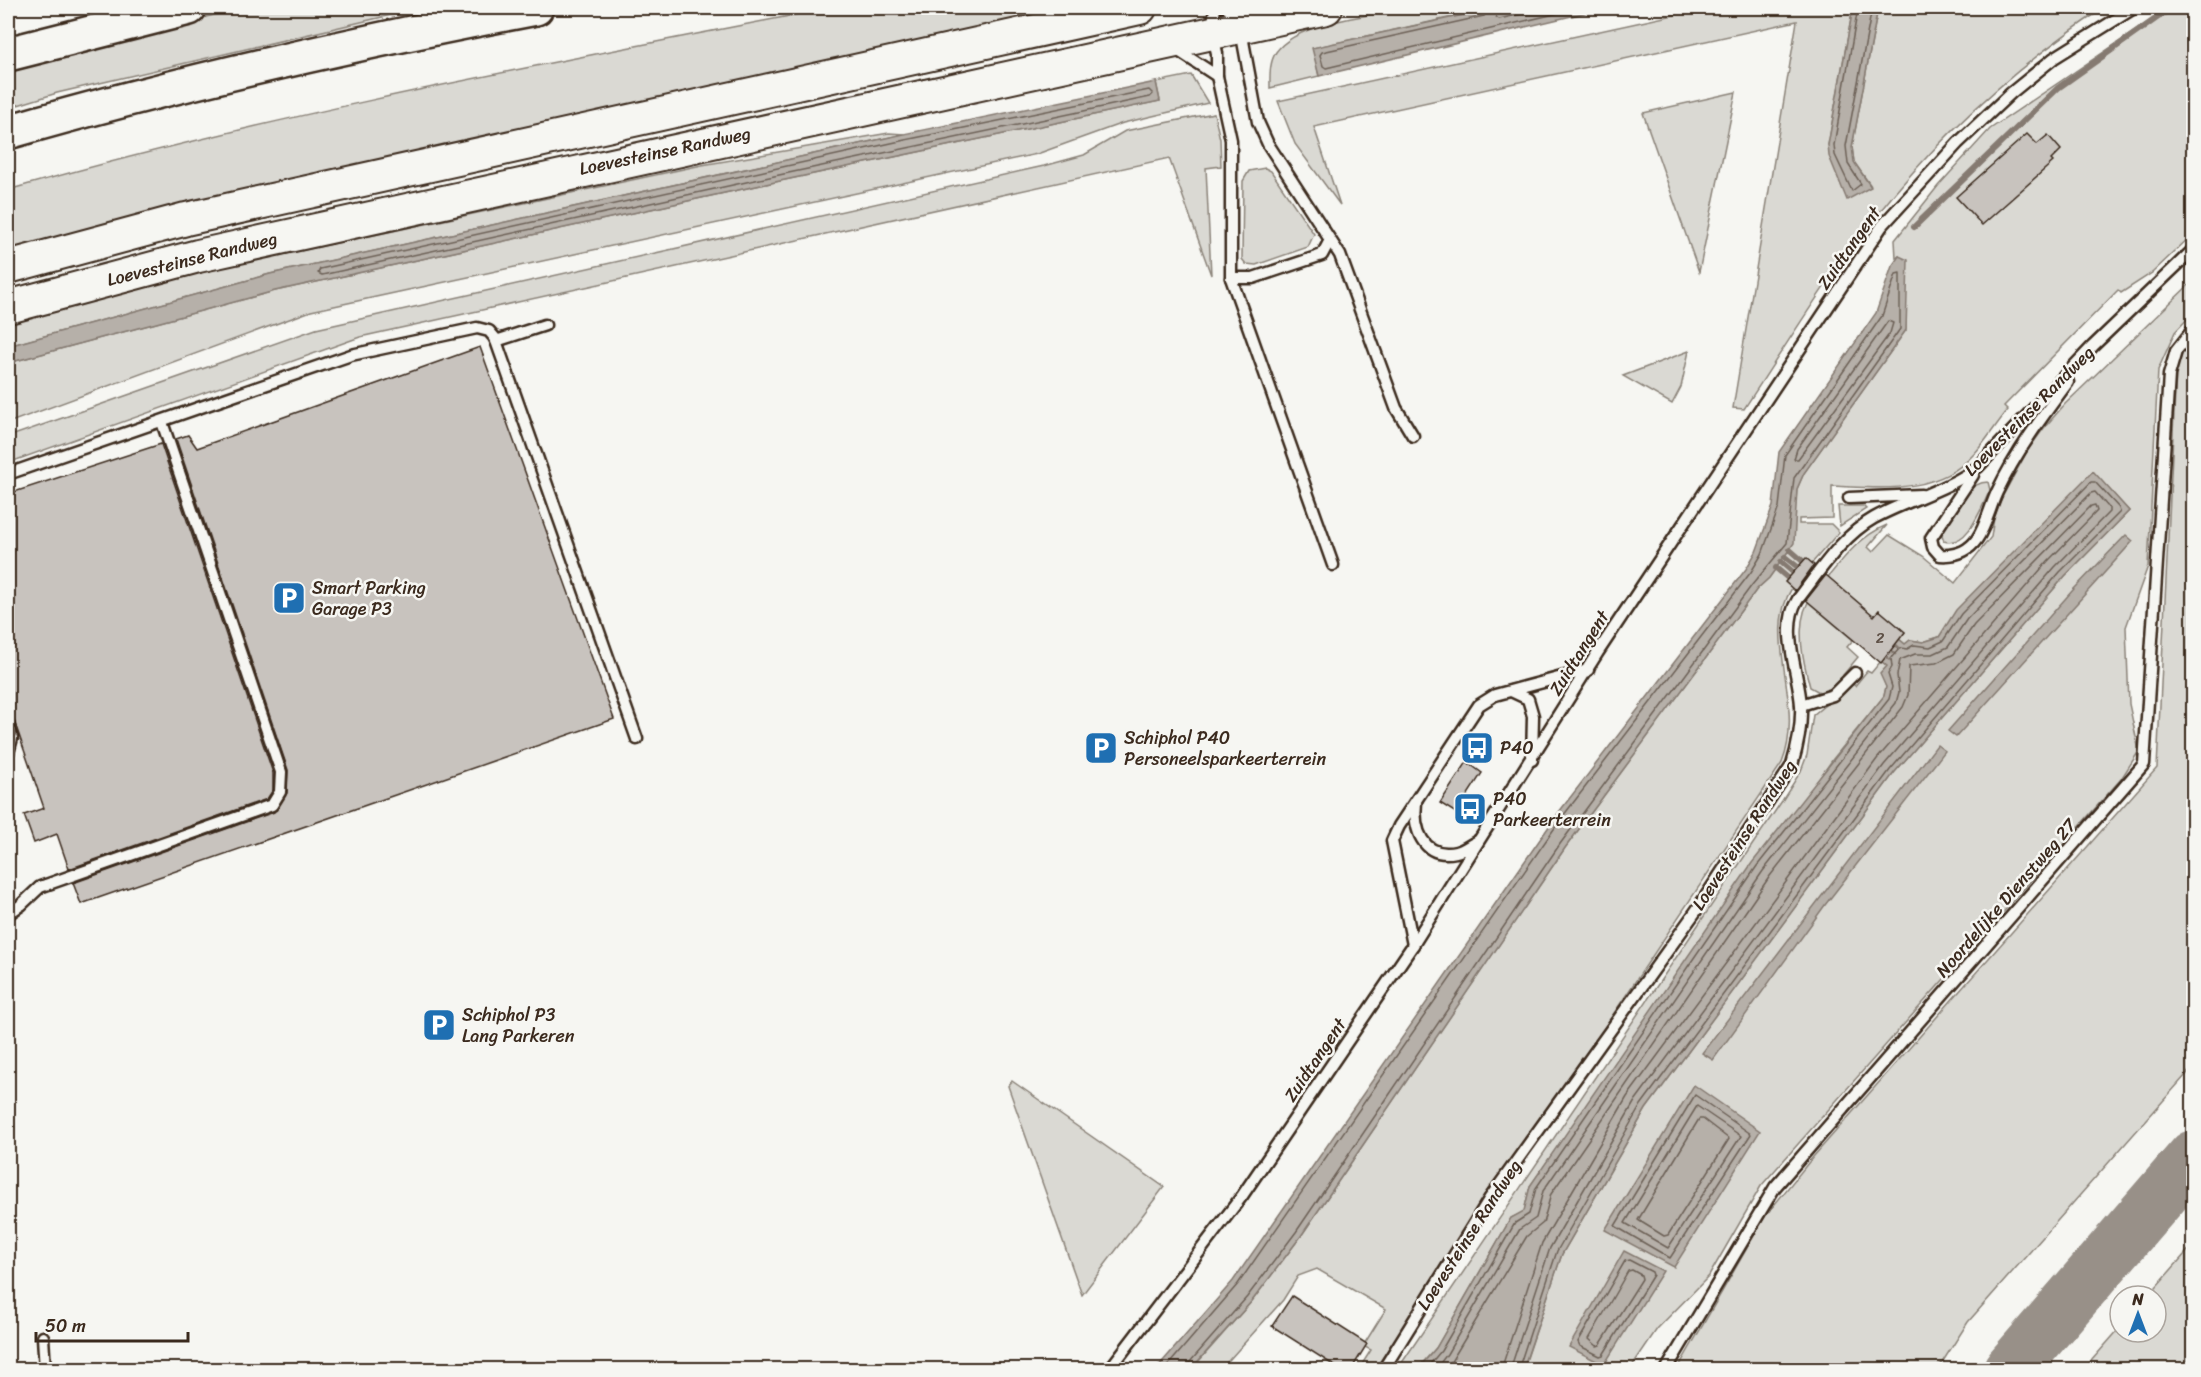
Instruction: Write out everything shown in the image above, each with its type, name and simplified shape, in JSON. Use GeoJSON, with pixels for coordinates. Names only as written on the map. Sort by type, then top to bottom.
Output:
{"type":"FeatureCollection","features":[{"type":"Feature","properties":{"kind":"highway"},"geometry":{"type":"LineString","coordinates":[[8,54],[189,8]]}},
{"type":"Feature","properties":{"kind":"highway"},"geometry":{"type":"LineString","coordinates":[[8,132],[96,107],[310,56],[536,8]]}},
{"type":"Feature","properties":{"kind":"street"},"geometry":{"type":"LineString","coordinates":[[8,267],[106,238],[208,214],[1140,8]]}},
{"type":"Feature","properties":{"kind":"street","name":"Loevesteinse Randweg"},"geometry":{"type":"LineString","coordinates":[[8,307],[210,253],[1166,42],[1224,18],[1326,8]]}},
{"type":"Feature","properties":{"kind":"lane","name":"Zuidtangent"},"geometry":{"type":"LineString","coordinates":[[1109,1370],[1242,1196],[1413,945],[1478,840],[1532,760],[1708,484],[1882,226],[1958,143],[2011,93],[2054,58],[2134,8]]}},
{"type":"Feature","properties":{"kind":"lane"},"geometry":{"type":"LineString","coordinates":[[1224,18],[1216,53],[1217,76],[1231,140],[1231,278],[1333,565]]}},
{"type":"Feature","properties":{"kind":"lane"},"geometry":{"type":"LineString","coordinates":[[1224,18],[1258,122],[1268,144],[1340,255],[1396,408],[1413,436]]}},
{"type":"Feature","properties":{"kind":"lane"},"geometry":{"type":"LineString","coordinates":[[1166,42],[1217,76]]}},
{"type":"Feature","properties":{"kind":"lane"},"geometry":{"type":"LineString","coordinates":[[1231,278],[1253,278],[1322,255],[1330,240]]}},
{"type":"Feature","properties":{"kind":"lane","name":"Loevesteinse Randweg"},"geometry":{"type":"LineString","coordinates":[[1383,1370],[1490,1198],[1696,911],[1792,765],[1799,741],[1801,705],[1791,620],[1793,607],[1801,595],[1851,536],[1874,518],[1959,482],[1978,467],[2094,346],[2193,249]]}},
{"type":"Feature","properties":{"kind":"lane"},"geometry":{"type":"LineString","coordinates":[[496,341],[545,325]]}},
{"type":"Feature","properties":{"kind":"lane","name":"Noordelijke Dienstweg 27"},"geometry":{"type":"LineString","coordinates":[[1666,1370],[1775,1187],[2144,764],[2169,375],[2176,351],[2193,327]]}},
{"type":"Feature","properties":{"kind":"lane"},"geometry":{"type":"LineString","coordinates":[[8,474],[351,355],[477,328],[489,331],[496,341],[637,739]]}},
{"type":"Feature","properties":{"kind":"lane"},"geometry":{"type":"LineString","coordinates":[[1978,467],[1931,538],[1933,548],[1940,555],[1952,556],[1967,549],[1978,538],[1997,491],[2021,448],[2094,346]]}},
{"type":"Feature","properties":{"kind":"lane"},"geometry":{"type":"LineString","coordinates":[[8,914],[40,887],[272,805],[280,792],[281,772],[162,422]]}},
{"type":"Feature","properties":{"kind":"lane"},"geometry":{"type":"LineString","coordinates":[[1849,498],[1920,495],[1959,482]]}},
{"type":"Feature","properties":{"kind":"lane"},"geometry":{"type":"LineString","coordinates":[[1413,945],[1392,841],[1416,802],[1479,705],[1495,695],[1588,670]]}},
{"type":"Feature","properties":{"kind":"lane"},"geometry":{"type":"LineString","coordinates":[[1801,705],[1833,695],[1855,673]]}},
{"type":"Feature","properties":{"kind":"lane"},"geometry":{"type":"LineString","coordinates":[[1511,691],[1528,699],[1531,708],[1532,760]]}},
{"type":"Feature","properties":{"kind":"lane"},"geometry":{"type":"LineString","coordinates":[[8,724],[12,738],[8,753]]}},
{"type":"Feature","properties":{"kind":"lane"},"geometry":{"type":"LineString","coordinates":[[1416,802],[1414,820],[1418,834],[1425,844],[1433,849],[1456,852],[1478,840]]}},
{"type":"Feature","properties":{"kind":"lane"},"geometry":{"type":"LineString","coordinates":[[43,1337],[45,1370]]}},
{"type":"Feature","properties":{"kind":"shaded area"},"geometry":{"type":"Polygon","coordinates":[[[243,8],[421,8],[57,93],[8,108],[8,71],[144,32],[243,8]]]}},
{"type":"Feature","properties":{"kind":"shaded area"},"geometry":{"type":"Polygon","coordinates":[[[830,8],[1095,8],[8,252],[8,190],[212,137],[417,90],[830,8]]]}},
{"type":"Feature","properties":{"kind":"shaded area"},"geometry":{"type":"Polygon","coordinates":[[[1410,8],[1493,8],[1313,48],[1319,76],[1270,88],[1271,65],[1276,52],[1287,41],[1301,33],[1338,21],[1410,8]]]}},
{"type":"Feature","properties":{"kind":"shaded area"},"geometry":{"type":"Polygon","coordinates":[[[1706,8],[1853,8],[1828,145],[1871,186],[1854,162],[1852,147],[1878,8],[2104,8],[2012,77],[1928,156],[1877,215],[1842,262],[1744,409],[1733,408],[1797,21],[1314,127],[1340,205],[1295,144],[1278,101],[1706,8]]]}},
{"type":"Feature","properties":{"kind":"shaded area"},"geometry":{"type":"Polygon","coordinates":[[[2169,8],[2193,8],[2193,234],[2152,273],[2121,293],[2118,290],[2004,406],[2008,410],[1979,449],[1959,467],[1943,477],[1908,486],[1870,488],[1832,486],[1832,518],[1799,519],[1799,524],[1831,524],[1839,532],[1812,563],[1805,559],[1873,617],[1869,621],[1800,564],[1868,622],[1864,627],[1795,569],[1863,628],[1859,633],[1790,575],[1858,634],[1854,639],[1785,582],[1792,588],[1784,607],[1781,627],[1789,718],[1788,741],[1782,763],[1375,1369],[1359,1369],[1371,1350],[1363,1346],[1386,1309],[1317,1269],[1298,1276],[1283,1300],[1221,1369],[1191,1370],[1252,1301],[1301,1236],[1565,848],[1757,589],[1769,578],[1792,546],[1797,489],[1804,473],[1906,330],[1906,304],[1899,256],[1896,258],[1895,240],[1938,186],[1990,129],[2169,8]]]}},
{"type":"Feature","properties":{"kind":"shaded area"},"geometry":{"type":"Polygon","coordinates":[[[1191,75],[1208,103],[1123,123],[1037,154],[311,311],[8,423],[8,363],[275,291],[1160,101],[1156,82],[1191,75]]]}},
{"type":"Feature","properties":{"kind":"shaded area"},"geometry":{"type":"Polygon","coordinates":[[[1736,92],[1699,272],[1643,113],[1736,92]]]}},
{"type":"Feature","properties":{"kind":"shaded area"},"geometry":{"type":"Polygon","coordinates":[[[1214,113],[1220,139],[1221,166],[1206,168],[1211,275],[1169,158],[360,337],[8,463],[8,437],[316,329],[1044,166],[1084,155],[1125,131],[1214,113]]]}},
{"type":"Feature","properties":{"kind":"shaded area"},"geometry":{"type":"Polygon","coordinates":[[[889,133],[904,134],[270,274],[8,346],[8,322],[164,280],[702,165],[889,133]]]}},
{"type":"Feature","properties":{"kind":"shaded area"},"geometry":{"type":"Polygon","coordinates":[[[1265,168],[1271,171],[1314,234],[1308,247],[1256,265],[1246,264],[1242,259],[1243,181],[1249,171],[1265,168]]]}},
{"type":"Feature","properties":{"kind":"shaded area"},"geometry":{"type":"Polygon","coordinates":[[[2193,281],[2193,313],[2175,332],[2158,370],[2148,566],[2126,627],[2129,704],[2139,751],[2121,779],[1761,1186],[1709,1276],[1657,1329],[1630,1369],[1523,1370],[1562,1254],[1646,1109],[1894,773],[2065,576],[2129,511],[2093,472],[1939,637],[1923,642],[1911,640],[1905,644],[1899,639],[1905,632],[1879,610],[1874,616],[1828,577],[1862,540],[1887,525],[1868,547],[1873,552],[1889,535],[1923,556],[1955,583],[1991,537],[2000,501],[2028,450],[2044,428],[2065,404],[2193,281]]]}},
{"type":"Feature","properties":{"kind":"shaded area"},"geometry":{"type":"Polygon","coordinates":[[[2193,339],[2193,1067],[1968,1322],[1938,1369],[1677,1370],[1766,1215],[1813,1157],[2157,768],[2176,371],[2184,349],[2193,339]]]}},
{"type":"Feature","properties":{"kind":"shaded area"},"geometry":{"type":"Polygon","coordinates":[[[1689,351],[1681,387],[1672,404],[1623,376],[1689,351]]]}},
{"type":"Feature","properties":{"kind":"shaded area"},"geometry":{"type":"Polygon","coordinates":[[[1988,482],[1990,490],[1973,525],[1960,539],[1952,542],[1944,541],[1941,532],[1960,501],[1972,487],[1988,482]]]}},
{"type":"Feature","properties":{"kind":"shaded area"},"geometry":{"type":"Polygon","coordinates":[[[1838,506],[1863,506],[1866,509],[1840,526],[1838,506]]]}},
{"type":"Feature","properties":{"kind":"shaded area"},"geometry":{"type":"Polygon","coordinates":[[[1808,602],[1853,640],[1847,647],[1858,657],[1843,675],[1845,678],[1823,694],[1810,687],[1803,655],[1802,622],[1808,602]]]}},
{"type":"Feature","properties":{"kind":"shaded area"},"geometry":{"type":"Polygon","coordinates":[[[1881,661],[1887,666],[1882,676],[1886,687],[1884,696],[1833,759],[1530,1186],[1524,1212],[1511,1218],[1436,1348],[1417,1369],[1397,1370],[1782,801],[1801,771],[1807,755],[1813,715],[1852,683],[1855,686],[1867,671],[1871,673],[1881,661]]]}},
{"type":"Feature","properties":{"kind":"shaded area"},"geometry":{"type":"Polygon","coordinates":[[[1012,1081],[1164,1187],[1082,1295],[1008,1086],[1012,1081]]]}},
{"type":"Feature","properties":{"kind":"shaded area"},"geometry":{"type":"Polygon","coordinates":[[[2193,1245],[2193,1369],[2084,1369],[2108,1342],[2108,1344],[2168,1344],[2168,1284],[2159,1284],[2193,1245]]]}},
{"type":"Feature","properties":{"kind":"water"},"geometry":{"type":"Polygon","coordinates":[[[1496,8],[1605,8],[1319,76],[1312,48],[1496,8]]]}},
{"type":"Feature","properties":{"kind":"water"},"geometry":{"type":"Polygon","coordinates":[[[1853,8],[1878,8],[1852,147],[1854,162],[1871,187],[1847,200],[1829,156],[1828,145],[1853,8]]]}},
{"type":"Feature","properties":{"kind":"water"},"geometry":{"type":"Polygon","coordinates":[[[1156,82],[1160,101],[275,291],[8,363],[8,346],[270,274],[904,134],[1156,82]]]}},
{"type":"Feature","properties":{"kind":"water"},"geometry":{"type":"Polygon","coordinates":[[[1899,256],[1908,260],[1906,330],[1804,473],[1797,489],[1794,543],[1769,578],[1757,589],[1565,848],[1301,1236],[1252,1301],[1191,1369],[1156,1369],[1233,1281],[1559,812],[1746,569],[1756,552],[1773,506],[1779,452],[1876,313],[1892,266],[1899,256]]]}},
{"type":"Feature","properties":{"kind":"water"},"geometry":{"type":"Polygon","coordinates":[[[2093,471],[2129,511],[2065,576],[1894,773],[1646,1109],[1562,1254],[1523,1369],[1417,1370],[1436,1348],[1511,1218],[1524,1211],[1530,1186],[1752,863],[1884,696],[1886,687],[1880,674],[1887,666],[1881,661],[1885,656],[1891,661],[1886,655],[1889,650],[1896,655],[1890,649],[1894,645],[1901,649],[1895,643],[1899,639],[1905,644],[1910,640],[1923,642],[1939,637],[1956,610],[2093,471]]]}},
{"type":"Feature","properties":{"kind":"water"},"geometry":{"type":"Polygon","coordinates":[[[2126,535],[2133,541],[1956,737],[1948,731],[2073,590],[2126,535]]]}},
{"type":"Feature","properties":{"kind":"water"},"geometry":{"type":"Polygon","coordinates":[[[1937,745],[1945,751],[1825,905],[1713,1060],[1702,1053],[1937,745]]]}},
{"type":"Feature","properties":{"kind":"water"},"geometry":{"type":"Polygon","coordinates":[[[1694,1085],[1760,1131],[1674,1267],[1605,1230],[1694,1085]]]}},
{"type":"Feature","properties":{"kind":"water"},"geometry":{"type":"Polygon","coordinates":[[[1624,1251],[1663,1271],[1604,1365],[1569,1347],[1624,1251]]]}},
{"type":"Feature","properties":{"kind":"building"},"geometry":{"type":"Polygon","coordinates":[[[2027,134],[2037,144],[2048,135],[2061,150],[2051,160],[2053,162],[1982,225],[1956,197],[2027,134]]]}},
{"type":"Feature","properties":{"kind":"building","name":"Smart Parking Garage P3"},"geometry":{"type":"Polygon","coordinates":[[[480,347],[614,719],[81,904],[73,883],[274,812],[287,793],[288,770],[176,439],[188,435],[197,448],[480,347]]]}},
{"type":"Feature","properties":{"kind":"building"},"geometry":{"type":"Polygon","coordinates":[[[161,444],[273,773],[273,790],[267,799],[69,869],[57,834],[34,843],[24,815],[44,808],[8,703],[8,494],[161,444]]]}},
{"type":"Feature","properties":{"kind":"building"},"geometry":{"type":"Polygon","coordinates":[[[1806,558],[1814,565],[1795,591],[1785,582],[1806,558]]]}},
{"type":"Feature","properties":{"kind":"building"},"geometry":{"type":"Polygon","coordinates":[[[1826,575],[1874,616],[1879,610],[1905,632],[1881,663],[1806,600],[1826,575]]]}},
{"type":"Feature","properties":{"kind":"building"},"geometry":{"type":"Polygon","coordinates":[[[1467,762],[1482,773],[1456,813],[1440,803],[1467,762]]]}},
{"type":"Feature","properties":{"kind":"building"},"geometry":{"type":"Polygon","coordinates":[[[1292,1296],[1367,1344],[1351,1370],[1341,1370],[1272,1326],[1292,1296]]]}},
{"type":"Feature","properties":{"kind":"waterway"},"geometry":{"type":"LineString","coordinates":[[1914,227],[2058,88],[2171,8]]}},
{"type":"Feature","properties":{"kind":"waterway"},"geometry":{"type":"LineString","coordinates":[[1790,550],[1829,584]]}},
{"type":"Feature","properties":{"kind":"waterway"},"geometry":{"type":"LineString","coordinates":[[1785,557],[1804,572]]}},
{"type":"Feature","properties":{"kind":"waterway"},"geometry":{"type":"LineString","coordinates":[[1781,562],[1820,595]]}},
{"type":"Feature","properties":{"kind":"waterway"},"geometry":{"type":"LineString","coordinates":[[1776,568],[1815,601]]}},
{"type":"Feature","properties":{"kind":"taxiway"},"geometry":{"type":"LineString","coordinates":[[2010,1370],[2194,1157]]}},
{"type":"Feature","properties":{"kind":"place","name":"Smart Parking Garage P3"},"geometry":{"type":"Point","coordinates":[289,598]}},
{"type":"Feature","properties":{"kind":"place","name":"Schiphol P40 Personeelsparkeerterrein"},"geometry":{"type":"Point","coordinates":[1101,748]}},
{"type":"Feature","properties":{"kind":"place","name":"P40"},"geometry":{"type":"Point","coordinates":[1477,748]}},
{"type":"Feature","properties":{"kind":"place","name":"P40 Parkeerterrein"},"geometry":{"type":"Point","coordinates":[1470,809]}},
{"type":"Feature","properties":{"kind":"place","name":"Schiphol P3 Lang Parkeren"},"geometry":{"type":"Point","coordinates":[439,1025]}}]}
